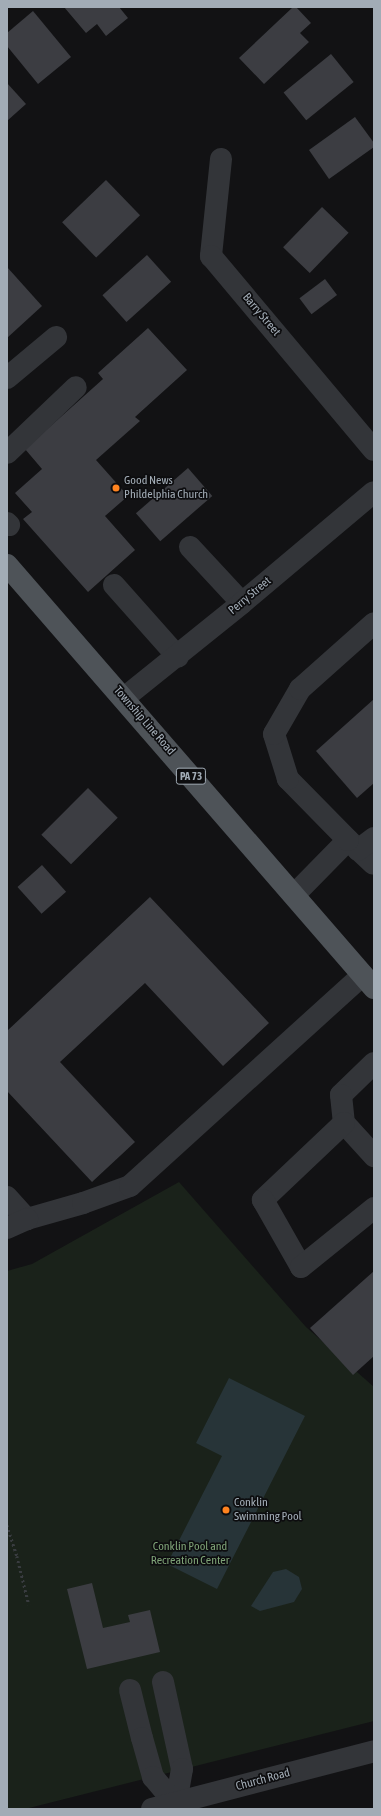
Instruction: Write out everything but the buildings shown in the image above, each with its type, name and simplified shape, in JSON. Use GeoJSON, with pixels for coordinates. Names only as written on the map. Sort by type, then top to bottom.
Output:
{"type":"FeatureCollection","features":[{"type":"Feature","properties":{"kind":"main road","name":"Township Line Road"},"geometry":{"type":"LineString","coordinates":[[7,565],[368,981]]}},
{"type":"Feature","properties":{"kind":"street","name":"Barry Street"},"geometry":{"type":"LineString","coordinates":[[221,159],[211,256],[374,450]]}},
{"type":"Feature","properties":{"kind":"street"},"geometry":{"type":"LineString","coordinates":[[7,378],[56,337]]}},
{"type":"Feature","properties":{"kind":"street"},"geometry":{"type":"LineString","coordinates":[[7,453],[76,386]]}},
{"type":"Feature","properties":{"kind":"street","name":"Perry Street"},"geometry":{"type":"LineString","coordinates":[[124,698],[178,656],[374,492]]}},
{"type":"Feature","properties":{"kind":"street"},"geometry":{"type":"LineString","coordinates":[[190,547],[242,603]]}},
{"type":"Feature","properties":{"kind":"street"},"geometry":{"type":"LineString","coordinates":[[114,586],[178,656]]}},
{"type":"Feature","properties":{"kind":"street"},"geometry":{"type":"LineString","coordinates":[[294,895],[364,848],[288,779],[274,734],[300,689],[374,623]]}},
{"type":"Feature","properties":{"kind":"street"},"geometry":{"type":"LineString","coordinates":[[7,1228],[28,1219],[83,1203],[130,1186],[368,981]]}},
{"type":"Feature","properties":{"kind":"street"},"geometry":{"type":"LineString","coordinates":[[374,1063],[341,1095],[344,1123],[374,1156]]}},
{"type":"Feature","properties":{"kind":"street"},"geometry":{"type":"LineString","coordinates":[[344,1123],[263,1200],[301,1266],[374,1208]]}},
{"type":"Feature","properties":{"kind":"street"},"geometry":{"type":"LineString","coordinates":[[7,1197],[28,1219]]}},
{"type":"Feature","properties":{"kind":"street"},"geometry":{"type":"LineString","coordinates":[[162,1682],[182,1769],[176,1806]]}},
{"type":"Feature","properties":{"kind":"street"},"geometry":{"type":"LineString","coordinates":[[130,1690],[154,1777],[176,1806]]}},
{"type":"Feature","properties":{"kind":"street","name":"Church Road"},"geometry":{"type":"LineString","coordinates":[[152,1809],[176,1806],[374,1750]]}},
{"type":"Feature","properties":{"kind":"path"},"geometry":{"type":"LineString","coordinates":[[7,1525],[30,1605]]}},
{"type":"Feature","properties":{"kind":"green space","name":"Conklin Pool and Recreation Center"},"geometry":{"type":"Polygon","coordinates":[[[179,1182],[306,1327],[374,1387],[374,1721],[25,1809],[7,1809],[7,1271],[32,1264],[179,1182]]]}},
{"type":"Feature","properties":{"kind":"shaded area","name":"Conklin Swimming Pool"},"geometry":{"type":"Polygon","coordinates":[[[229,1378],[305,1416],[217,1589],[167,1564],[222,1456],[196,1443],[229,1378]]]}},
{"type":"Feature","properties":{"kind":"shaded area"},"geometry":{"type":"Polygon","coordinates":[[[286,1569],[299,1577],[302,1589],[294,1602],[260,1611],[251,1606],[273,1572],[286,1569]]]}},
{"type":"Feature","properties":{"kind":"place","name":"Good News Phildelphia Church"},"geometry":{"type":"Point","coordinates":[116,488]}},
{"type":"Feature","properties":{"kind":"place","name":"Conklin Swimming Pool"},"geometry":{"type":"Point","coordinates":[226,1510]}}]}
